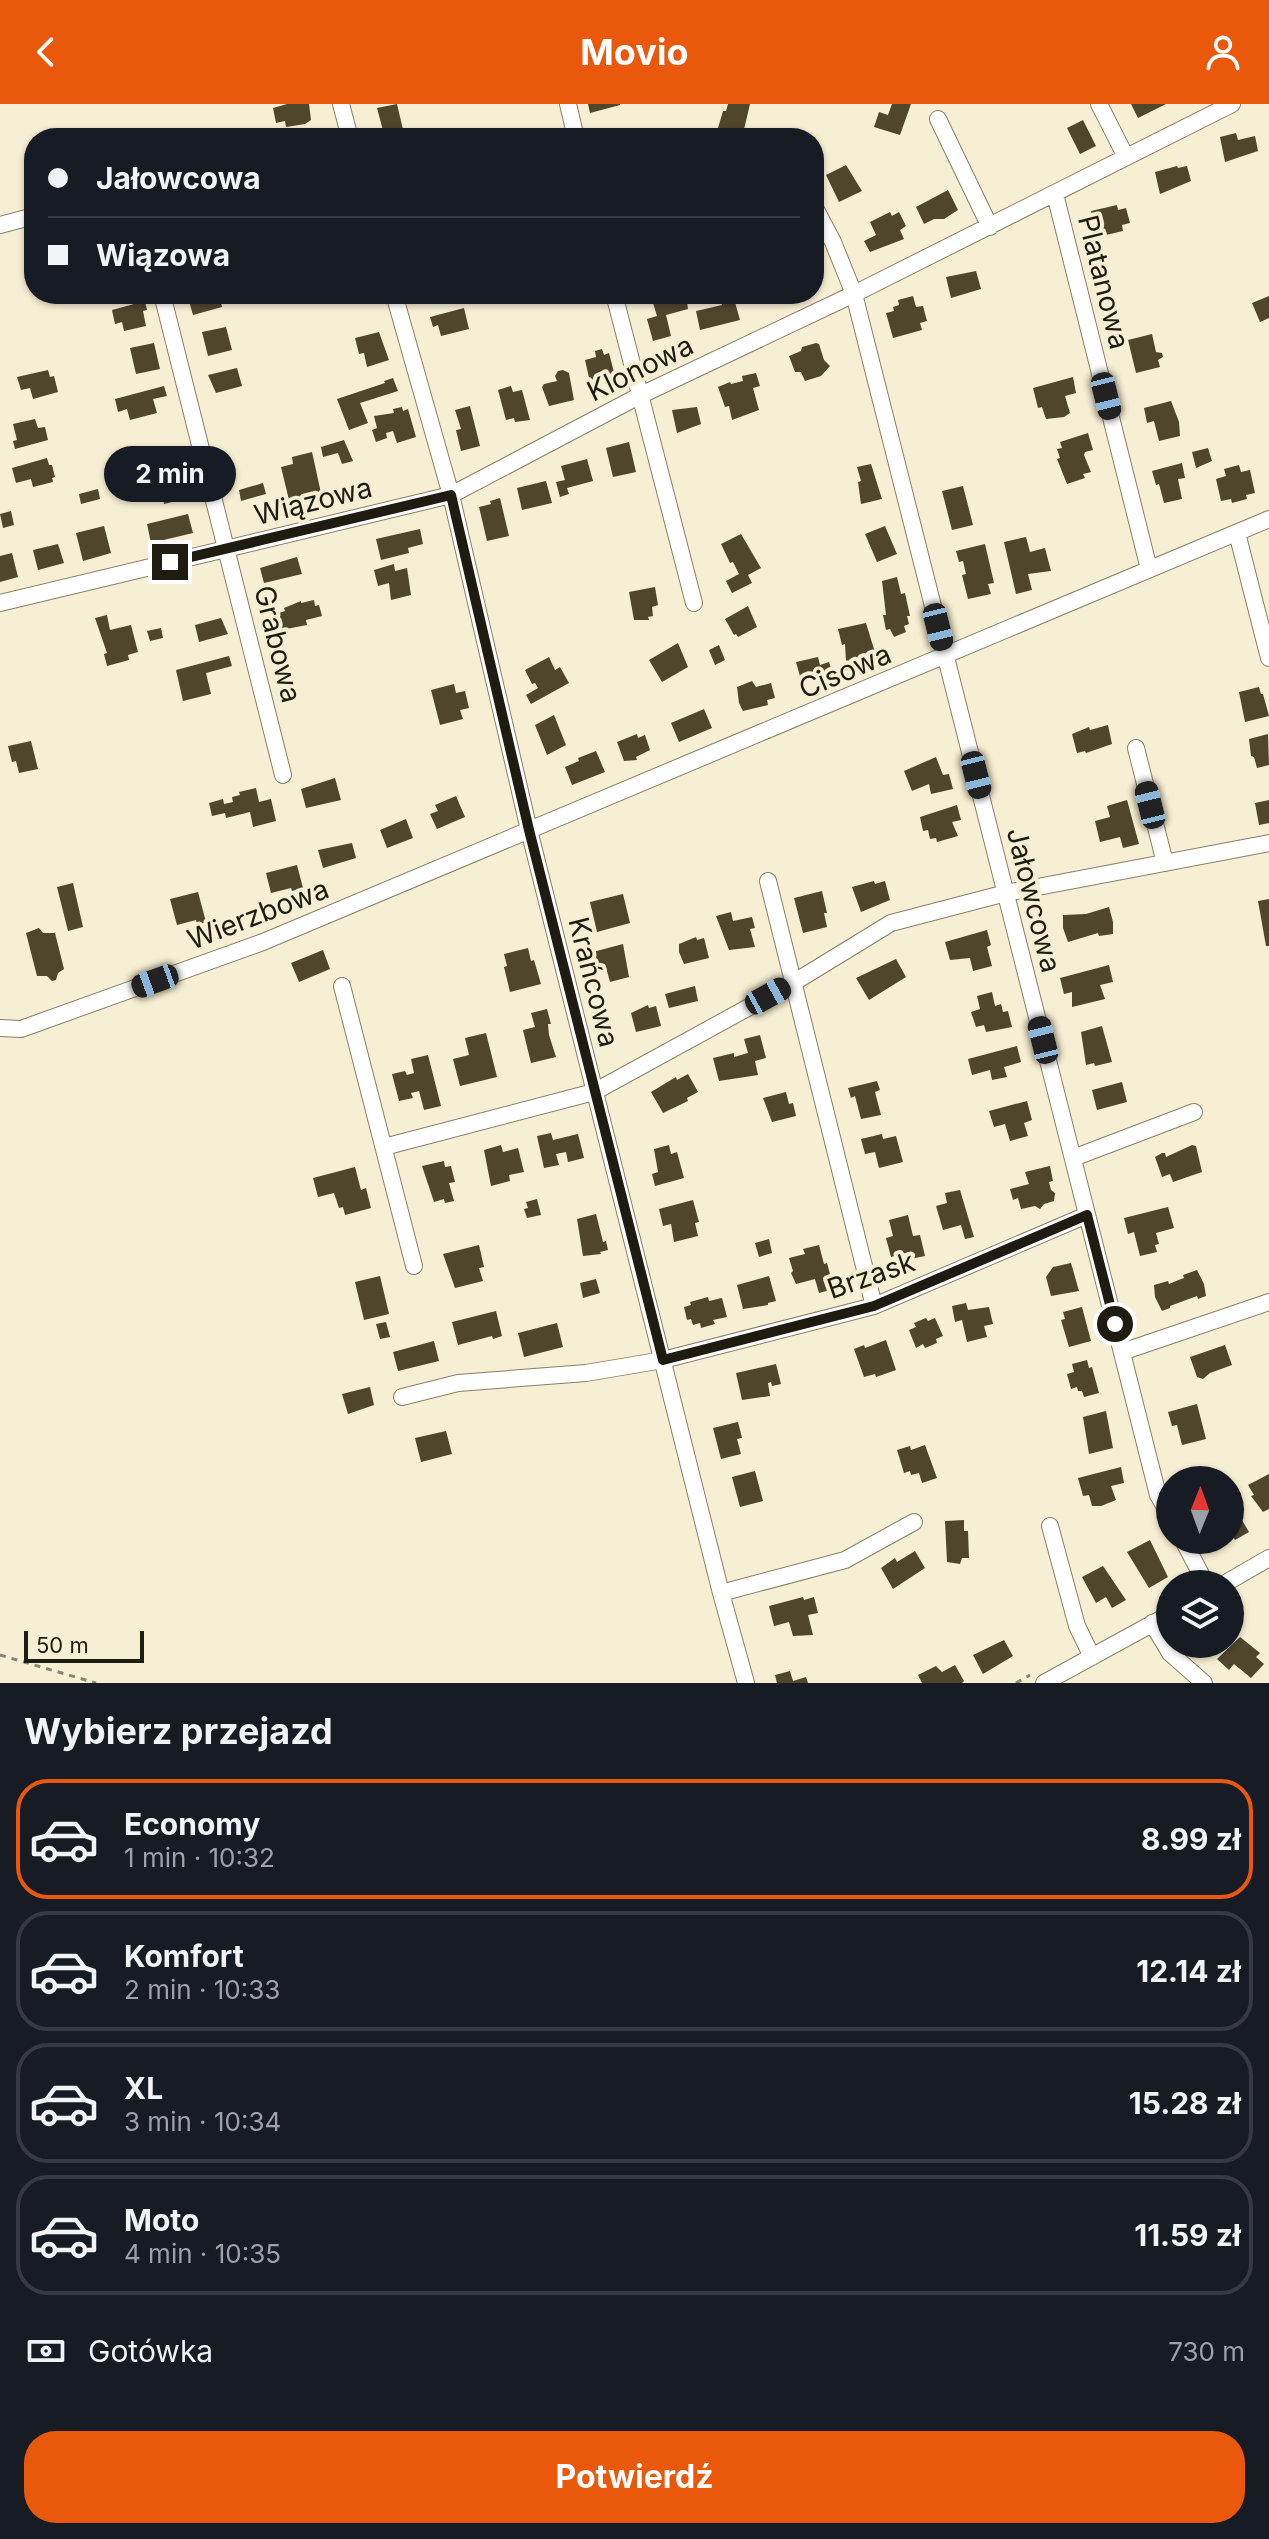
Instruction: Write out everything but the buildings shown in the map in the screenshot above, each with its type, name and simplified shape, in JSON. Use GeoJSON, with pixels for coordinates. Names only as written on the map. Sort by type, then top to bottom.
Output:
{"type":"FeatureCollection","features":[{"type":"Feature","properties":{"kind":"street"},"geometry":{"type":"LineString","coordinates":[[341,104],[343,128]]}},
{"type":"Feature","properties":{"kind":"street"},"geometry":{"type":"LineString","coordinates":[[568,104],[574,128]]}},
{"type":"Feature","properties":{"kind":"street"},"geometry":{"type":"LineString","coordinates":[[1099,104],[1126,157]]}},
{"type":"Feature","properties":{"kind":"street","name":"Klonowa"},"geometry":{"type":"LineString","coordinates":[[451,495],[639,396],[854,294],[1232,104]]}},
{"type":"Feature","properties":{"kind":"street"},"geometry":{"type":"LineString","coordinates":[[938,119],[990,227]]}},
{"type":"Feature","properties":{"kind":"street","name":"Platanowa"},"geometry":{"type":"LineString","coordinates":[[1055,194],[1149,569]]}},
{"type":"Feature","properties":{"kind":"street"},"geometry":{"type":"LineString","coordinates":[[0,225],[24,219]]}},
{"type":"Feature","properties":{"kind":"street"},"geometry":{"type":"LineString","coordinates":[[824,225],[854,294]]}},
{"type":"Feature","properties":{"kind":"street","name":"Jałowcowa"},"geometry":{"type":"LineString","coordinates":[[854,294],[1156,1487]]}},
{"type":"Feature","properties":{"kind":"street","name":"Grabowa"},"geometry":{"type":"LineString","coordinates":[[165,304],[283,775]]}},
{"type":"Feature","properties":{"kind":"street","name":"Krańcowa"},"geometry":{"type":"LineString","coordinates":[[397,304],[451,495],[594,1092],[746,1683]]}},
{"type":"Feature","properties":{"kind":"street"},"geometry":{"type":"LineString","coordinates":[[616,304],[694,603]]}},
{"type":"Feature","properties":{"kind":"street","name":"Wiązowa"},"geometry":{"type":"LineString","coordinates":[[0,603],[451,495]]}},
{"type":"Feature","properties":{"kind":"street","name":"Cisowa"},"geometry":{"type":"LineString","coordinates":[[529,830],[1269,519]]}},
{"type":"Feature","properties":{"kind":"street"},"geometry":{"type":"LineString","coordinates":[[1237,533],[1269,658]]}},
{"type":"Feature","properties":{"kind":"street"},"geometry":{"type":"LineString","coordinates":[[1136,748],[1165,863]]}},
{"type":"Feature","properties":{"kind":"street","name":"Wierzbowa"},"geometry":{"type":"LineString","coordinates":[[0,1028],[21,1029],[263,942],[529,830]]}},
{"type":"Feature","properties":{"kind":"street"},"geometry":{"type":"LineString","coordinates":[[384,1147],[594,1092],[793,983],[891,923],[1006,893],[1269,843]]}},
{"type":"Feature","properties":{"kind":"street"},"geometry":{"type":"LineString","coordinates":[[768,881],[874,1306]]}},
{"type":"Feature","properties":{"kind":"street"},"geometry":{"type":"LineString","coordinates":[[342,986],[414,1266]]}},
{"type":"Feature","properties":{"kind":"street"},"geometry":{"type":"LineString","coordinates":[[1073,1158],[1194,1112]]}},
{"type":"Feature","properties":{"kind":"street","name":"Brzask"},"geometry":{"type":"LineString","coordinates":[[402,1397],[458,1383],[586,1373],[663,1360],[874,1306],[1087,1215]]}},
{"type":"Feature","properties":{"kind":"street"},"geometry":{"type":"LineString","coordinates":[[1122,1352],[1269,1302]]}},
{"type":"Feature","properties":{"kind":"street"},"geometry":{"type":"LineString","coordinates":[[721,1593],[845,1560],[914,1522]]}},
{"type":"Feature","properties":{"kind":"street"},"geometry":{"type":"LineString","coordinates":[[1050,1526],[1077,1626],[1092,1657]]}},
{"type":"Feature","properties":{"kind":"street"},"geometry":{"type":"LineString","coordinates":[[1244,1572],[1269,1558]]}},
{"type":"Feature","properties":{"kind":"street"},"geometry":{"type":"LineString","coordinates":[[1044,1683],[1156,1621]]}},
{"type":"Feature","properties":{"kind":"street"},"geometry":{"type":"LineString","coordinates":[[1152,1623],[1170,1653],[1204,1683]]}},
{"type":"Feature","properties":{"kind":"path"},"geometry":{"type":"LineString","coordinates":[[0,1655],[96,1683]]}},
{"type":"Feature","properties":{"kind":"route"},"geometry":{"type":"LineString","coordinates":[[170,562],[451,495],[529,830],[663,1360],[874,1306],[1087,1215],[1115,1324]]}}]}
